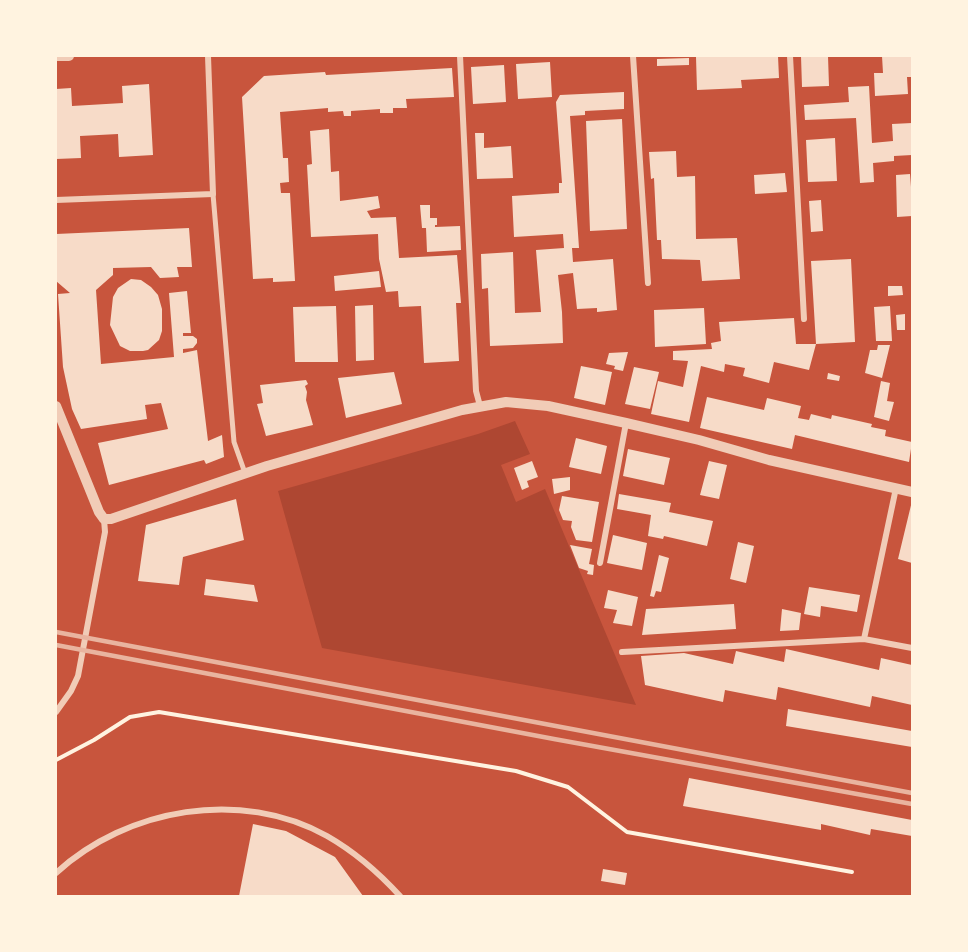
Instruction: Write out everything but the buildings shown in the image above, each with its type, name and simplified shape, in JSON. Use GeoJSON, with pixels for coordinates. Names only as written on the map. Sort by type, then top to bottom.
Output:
{"type":"FeatureCollection","features":[{"type":"Feature","properties":{"kind":"street"},"geometry":{"type":"LineString","coordinates":[[56,56],[69,56]]}},
{"type":"Feature","properties":{"kind":"street"},"geometry":{"type":"LineString","coordinates":[[208,56],[213,194],[234,442],[245,473]]}},
{"type":"Feature","properties":{"kind":"street"},"geometry":{"type":"LineString","coordinates":[[460,56],[476,391],[480,406]]}},
{"type":"Feature","properties":{"kind":"street"},"geometry":{"type":"LineString","coordinates":[[633,56],[648,283]]}},
{"type":"Feature","properties":{"kind":"street"},"geometry":{"type":"LineString","coordinates":[[790,56],[804,319]]}},
{"type":"Feature","properties":{"kind":"street"},"geometry":{"type":"LineString","coordinates":[[56,200],[213,194]]}},
{"type":"Feature","properties":{"kind":"street"},"geometry":{"type":"LineString","coordinates":[[104,519],[111,519],[245,473],[480,406],[506,402],[527,403],[626,423],[699,440],[769,460],[912,492]]}},
{"type":"Feature","properties":{"kind":"street"},"geometry":{"type":"LineString","coordinates":[[56,406],[99,512],[104,519],[105,532],[78,676],[71,691],[56,712]]}},
{"type":"Feature","properties":{"kind":"street"},"geometry":{"type":"LineString","coordinates":[[600,563],[626,423]]}},
{"type":"Feature","properties":{"kind":"street"},"geometry":{"type":"LineString","coordinates":[[864,639],[896,488]]}},
{"type":"Feature","properties":{"kind":"street"},"geometry":{"type":"LineString","coordinates":[[622,652],[864,639],[912,648]]}},
{"type":"Feature","properties":{"kind":"street"},"geometry":{"type":"LineString","coordinates":[[56,873],[91,846],[133,826],[184,813],[236,809],[277,816],[325,835],[364,861],[400,897]]}},
{"type":"Feature","properties":{"kind":"path"},"geometry":{"type":"LineString","coordinates":[[56,760],[130,717],[159,712],[516,771],[568,787],[627,832],[852,872]]}},
{"type":"Feature","properties":{"kind":"shaded area"},"geometry":{"type":"Polygon","coordinates":[[[515,421],[530,454],[501,465],[516,502],[545,489],[636,705],[322,648],[278,491],[478,434],[515,421]]]}},
{"type":"Feature","properties":{"kind":"railway"},"geometry":{"type":"LineString","coordinates":[[56,632],[912,793]]}},
{"type":"Feature","properties":{"kind":"railway"},"geometry":{"type":"LineString","coordinates":[[56,645],[912,804]]}}]}
